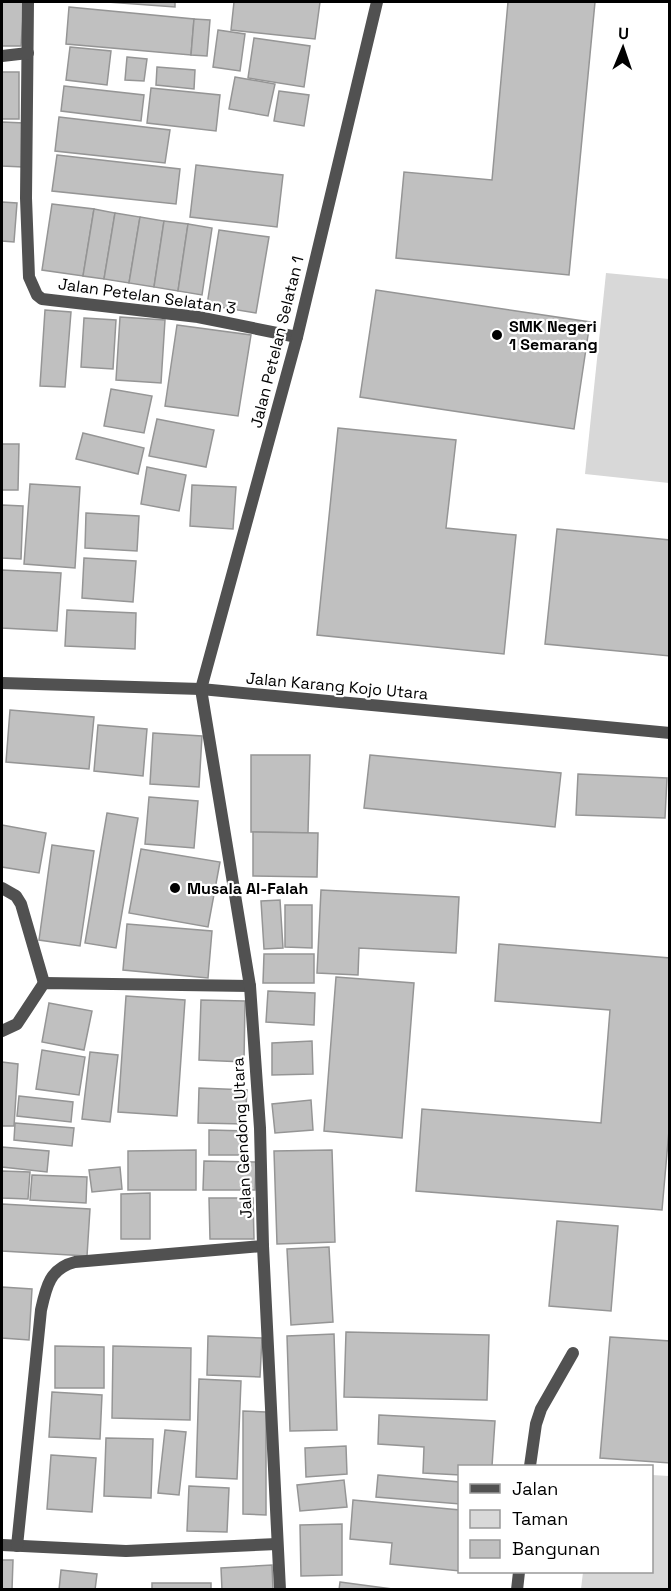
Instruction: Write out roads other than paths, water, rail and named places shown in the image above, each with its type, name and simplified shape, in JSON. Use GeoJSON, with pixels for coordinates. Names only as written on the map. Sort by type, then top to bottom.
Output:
{"type":"FeatureCollection","features":[{"type":"Feature","properties":{"kind":"street","name":"Jalan Petelan Selatan 3"},"geometry":{"type":"LineString","coordinates":[[28,2],[27,209],[29,277],[36,295],[42,299],[198,317],[297,337]]}},
{"type":"Feature","properties":{"kind":"street","name":"Jalan Petelan Selatan 1"},"geometry":{"type":"LineString","coordinates":[[201,689],[297,337],[377,2]]}},
{"type":"Feature","properties":{"kind":"street"},"geometry":{"type":"LineString","coordinates":[[2,56],[28,53]]}},
{"type":"Feature","properties":{"kind":"street","name":"Jalan Karang Kojo Utara"},"geometry":{"type":"LineString","coordinates":[[2,683],[201,689],[669,733]]}},
{"type":"Feature","properties":{"kind":"street","name":"Jalan Gendong Utara"},"geometry":{"type":"LineString","coordinates":[[201,689],[250,986],[260,1128],[263,1246],[280,1590]]}},
{"type":"Feature","properties":{"kind":"street"},"geometry":{"type":"LineString","coordinates":[[2,888],[16,896],[21,904],[44,983],[17,1024],[2,1031]]}},
{"type":"Feature","properties":{"kind":"street"},"geometry":{"type":"LineString","coordinates":[[44,983],[250,986]]}},
{"type":"Feature","properties":{"kind":"street"},"geometry":{"type":"LineString","coordinates":[[17,1546],[41,1310],[51,1275],[63,1265],[75,1262],[263,1246]]}},
{"type":"Feature","properties":{"kind":"street"},"geometry":{"type":"LineString","coordinates":[[530,1465],[536,1424],[573,1353]]}},
{"type":"Feature","properties":{"kind":"street"},"geometry":{"type":"LineString","coordinates":[[2,1545],[126,1551],[277,1544]]}},
{"type":"Feature","properties":{"kind":"street"},"geometry":{"type":"LineString","coordinates":[[517,1590],[519,1573]]}},
{"type":"Feature","properties":{"kind":"place","name":"SMK Negeri 1 Semarang"},"geometry":{"type":"Point","coordinates":[497,335]}},
{"type":"Feature","properties":{"kind":"place","name":"Musala Al-Falah"},"geometry":{"type":"Point","coordinates":[175,888]}}]}
